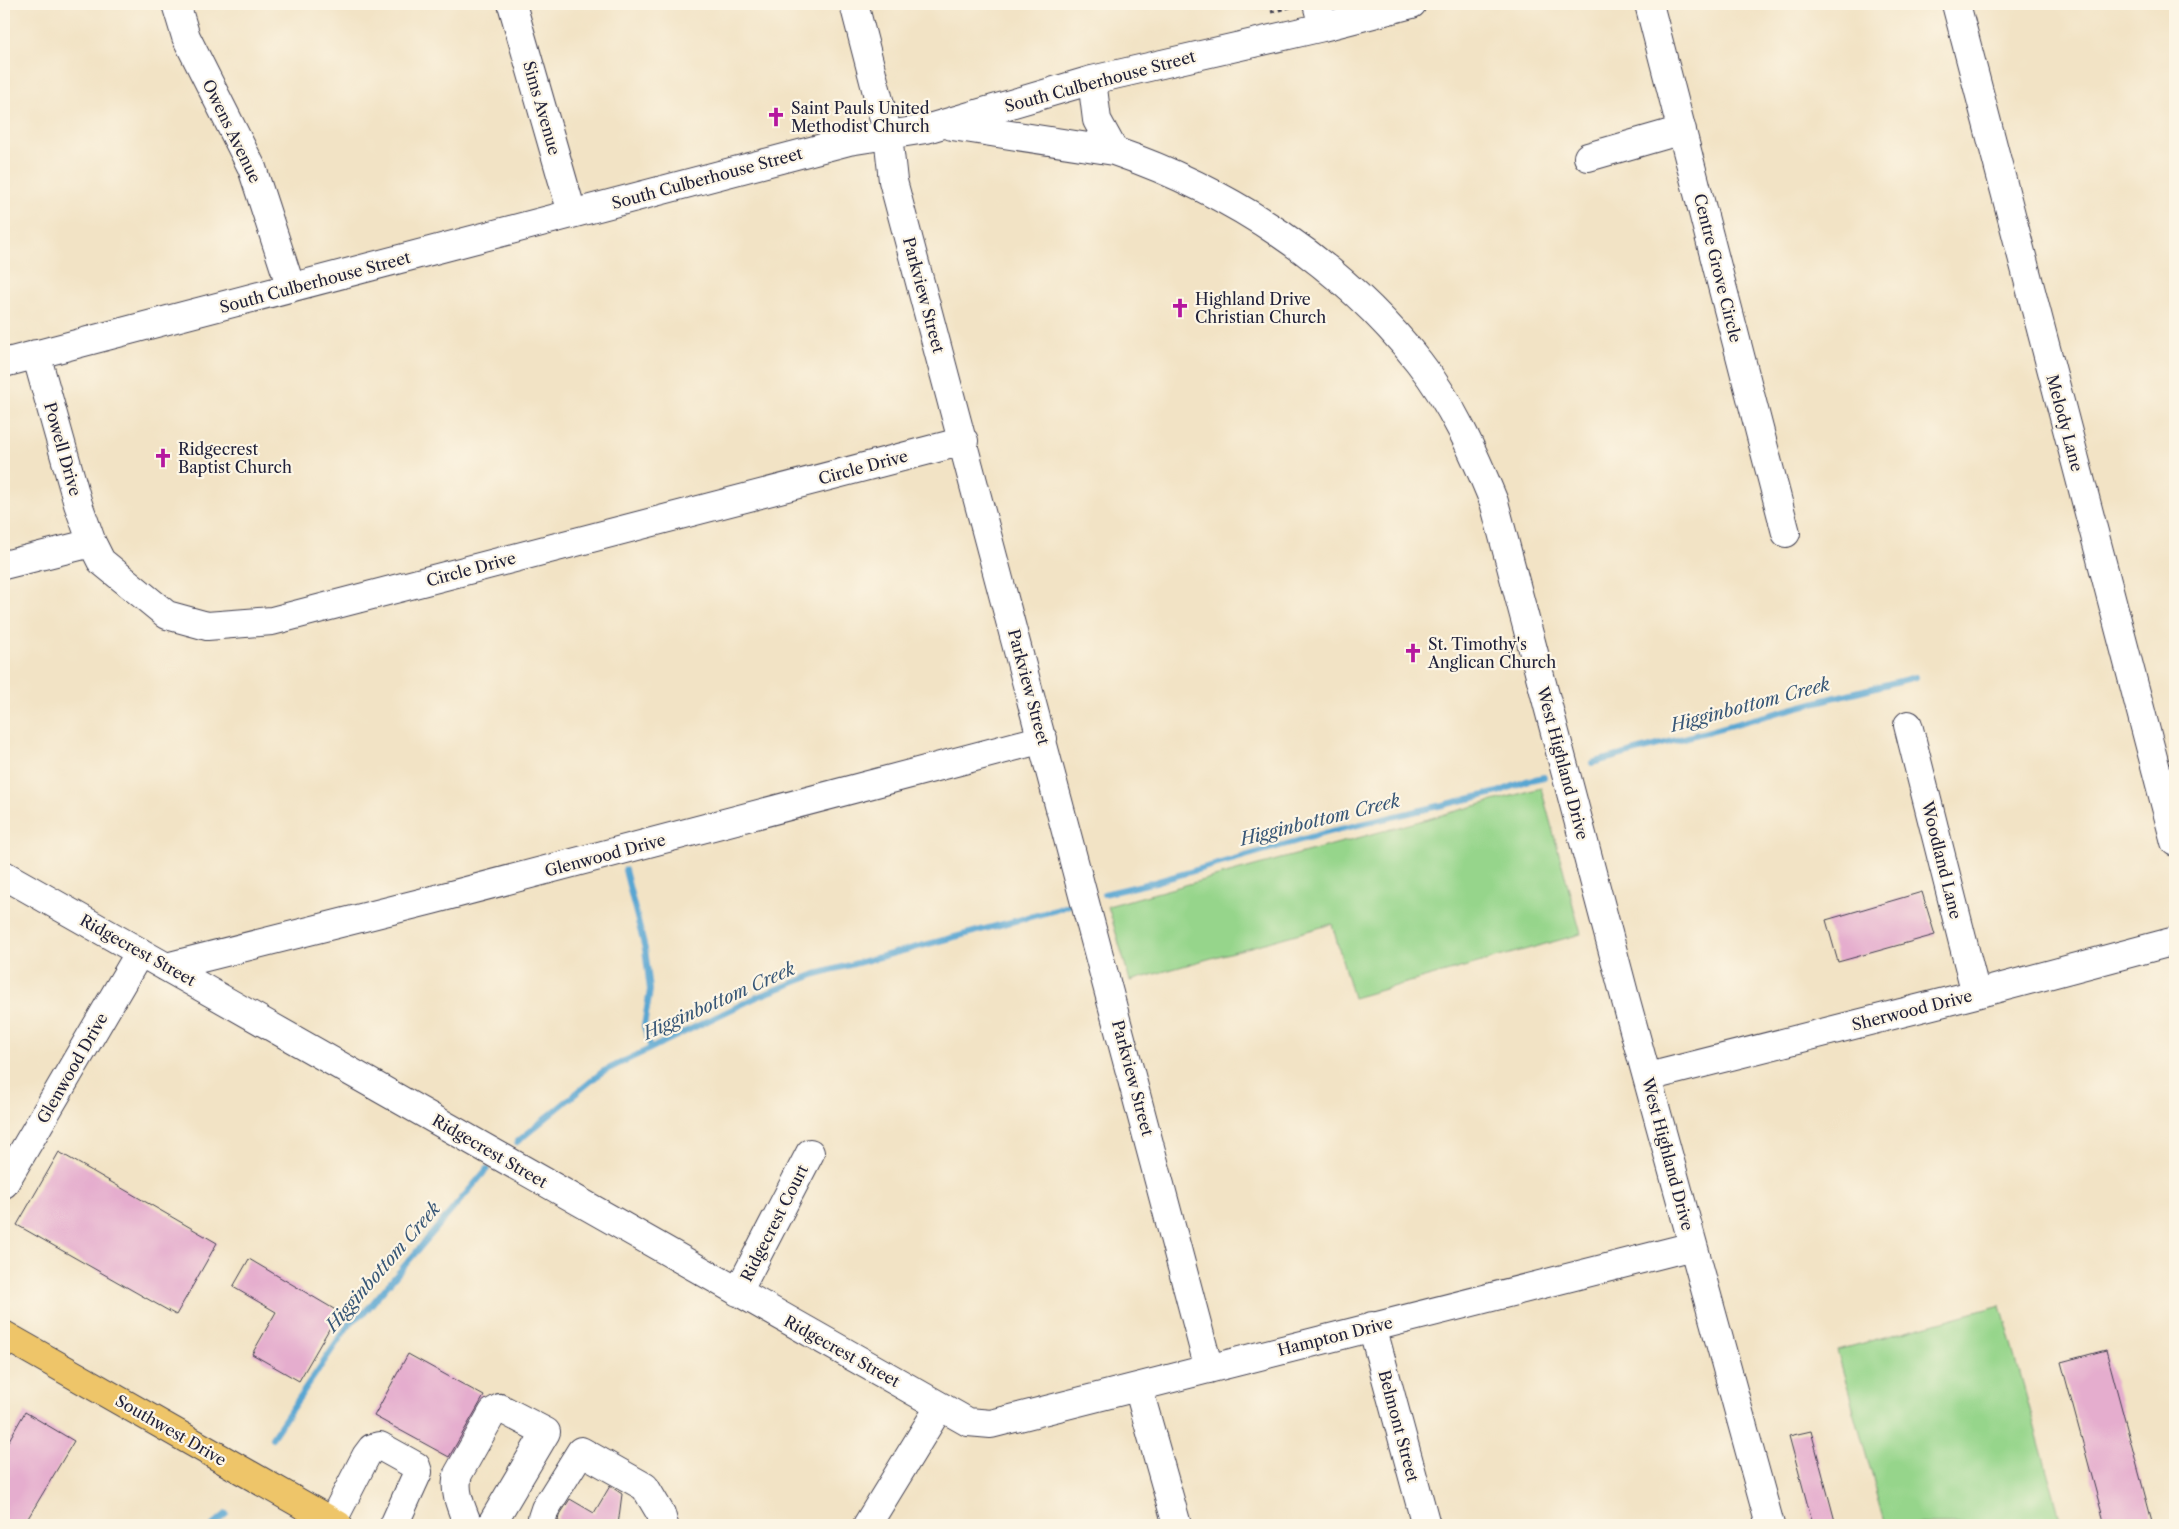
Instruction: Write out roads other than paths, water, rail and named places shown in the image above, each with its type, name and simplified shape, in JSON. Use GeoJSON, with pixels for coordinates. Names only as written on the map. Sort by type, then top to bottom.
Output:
{"type":"FeatureCollection","features":[{"type":"Feature","properties":{"kind":"main road","name":"Southwest Drive"},"geometry":{"type":"LineString","coordinates":[[4,1335],[335,1524]]}},
{"type":"Feature","properties":{"kind":"street","name":"Owens Avenue"},"geometry":{"type":"LineString","coordinates":[[176,4],[186,37],[252,168],[291,288]]}},
{"type":"Feature","properties":{"kind":"street","name":"Sims Avenue"},"geometry":{"type":"LineString","coordinates":[[512,4],[572,213]]}},
{"type":"Feature","properties":{"kind":"street","name":"Parkview Street"},"geometry":{"type":"LineString","coordinates":[[854,4],[888,135],[893,181],[964,441],[1210,1368]]}},
{"type":"Feature","properties":{"kind":"street","name":"South Culberhouse Street"},"geometry":{"type":"LineString","coordinates":[[4,363],[849,141],[940,125],[1320,16],[1412,4]]}},
{"type":"Feature","properties":{"kind":"street","name":"Centre Grove Circle"},"geometry":{"type":"LineString","coordinates":[[1649,4],[1786,533]]}},
{"type":"Feature","properties":{"kind":"street","name":"Melody Lane"},"geometry":{"type":"LineString","coordinates":[[1956,4],[2175,842]]}},
{"type":"Feature","properties":{"kind":"street"},"geometry":{"type":"LineString","coordinates":[[1092,80],[1097,120],[1114,151]]}},
{"type":"Feature","properties":{"kind":"street","name":"West Highland Drive"},"geometry":{"type":"LineString","coordinates":[[940,125],[1114,151],[1176,176],[1218,198],[1291,240],[1390,328],[1419,363],[1454,416],[1476,458],[1494,502],[1693,1246],[1770,1525]]}},
{"type":"Feature","properties":{"kind":"street"},"geometry":{"type":"LineString","coordinates":[[1588,157],[1682,130]]}},
{"type":"Feature","properties":{"kind":"street","name":"Powell Drive"},"geometry":{"type":"LineString","coordinates":[[36,354],[78,504],[92,543]]}},
{"type":"Feature","properties":{"kind":"street","name":"Circle Drive"},"geometry":{"type":"LineString","coordinates":[[92,543],[102,561],[167,615],[206,626],[272,621],[964,441]]}},
{"type":"Feature","properties":{"kind":"street"},"geometry":{"type":"LineString","coordinates":[[4,565],[92,543]]}},
{"type":"Feature","properties":{"kind":"street","name":"Woodland Lane"},"geometry":{"type":"LineString","coordinates":[[1908,725],[1976,994]]}},
{"type":"Feature","properties":{"kind":"street","name":"Glenwood Drive"},"geometry":{"type":"LineString","coordinates":[[166,968],[1043,739]]}},
{"type":"Feature","properties":{"kind":"street","name":"Ridgecrest Street"},"geometry":{"type":"LineString","coordinates":[[4,875],[968,1422],[977,1424]]}},
{"type":"Feature","properties":{"kind":"street","name":"Sherwood Drive"},"geometry":{"type":"LineString","coordinates":[[1648,1077],[1976,994],[2175,941]]}},
{"type":"Feature","properties":{"kind":"street","name":"Glenwood Drive"},"geometry":{"type":"LineString","coordinates":[[4,1184],[140,952]]}},
{"type":"Feature","properties":{"kind":"street","name":"Ridgecrest Court"},"geometry":{"type":"LineString","coordinates":[[738,1292],[810,1153]]}},
{"type":"Feature","properties":{"kind":"street","name":"Hampton Drive"},"geometry":{"type":"LineString","coordinates":[[977,1424],[991,1424],[1693,1246]]}},
{"type":"Feature","properties":{"kind":"street","name":"Belmont Street"},"geometry":{"type":"LineString","coordinates":[[1372,1326],[1426,1525]]}},
{"type":"Feature","properties":{"kind":"street"},"geometry":{"type":"LineString","coordinates":[[1138,1387],[1177,1525]]}},
{"type":"Feature","properties":{"kind":"street"},"geometry":{"type":"LineString","coordinates":[[867,1525],[940,1406]]}},
{"type":"Feature","properties":{"kind":"street"},"geometry":{"type":"LineString","coordinates":[[468,1525],[459,1502],[456,1483],[458,1474],[493,1412],[500,1408],[645,1487],[661,1514],[664,1525]]}},
{"type":"Feature","properties":{"kind":"street"},"geometry":{"type":"LineString","coordinates":[[491,1525],[546,1432]]}},
{"type":"Feature","properties":{"kind":"street"},"geometry":{"type":"LineString","coordinates":[[335,1524],[366,1456],[372,1448],[380,1446],[416,1466],[418,1472],[394,1525]]}},
{"type":"Feature","properties":{"kind":"street"},"geometry":{"type":"LineString","coordinates":[[543,1525],[542,1518],[545,1509],[581,1451]]}},
{"type":"Feature","properties":{"kind":"waterway","name":"Higginbottom Creek"},"geometry":{"type":"LineString","coordinates":[[1592,763],[1916,677]]}},
{"type":"Feature","properties":{"kind":"waterway","name":"Higginbottom Creek"},"geometry":{"type":"LineString","coordinates":[[1104,894],[1155,882],[1328,832],[1498,792],[1526,781],[1544,777]]}},
{"type":"Feature","properties":{"kind":"waterway"},"geometry":{"type":"LineString","coordinates":[[625,870],[645,949],[650,990],[644,1026],[651,1048]]}},
{"type":"Feature","properties":{"kind":"waterway","name":"Higginbottom Creek"},"geometry":{"type":"LineString","coordinates":[[517,1142],[602,1072],[757,997],[816,974],[1056,910],[1072,904]]}},
{"type":"Feature","properties":{"kind":"waterway","name":"Higginbottom Creek"},"geometry":{"type":"LineString","coordinates":[[272,1438],[350,1323],[365,1312],[487,1169]]}},
{"type":"Feature","properties":{"kind":"waterway","name":"Higginbottom Creek"},"geometry":{"type":"LineString","coordinates":[[213,1525],[226,1514]]}},
{"type":"Feature","properties":{"kind":"place","name":"Saint Pauls United Methodist Church"},"geometry":{"type":"Point","coordinates":[776,117]}},
{"type":"Feature","properties":{"kind":"place","name":"Highland Drive Christian Church"},"geometry":{"type":"Point","coordinates":[1180,308]}},
{"type":"Feature","properties":{"kind":"place","name":"Ridgecrest Baptist Church"},"geometry":{"type":"Point","coordinates":[163,458]}},
{"type":"Feature","properties":{"kind":"place","name":"St. Timothy's Anglican Church"},"geometry":{"type":"Point","coordinates":[1413,653]}}]}
